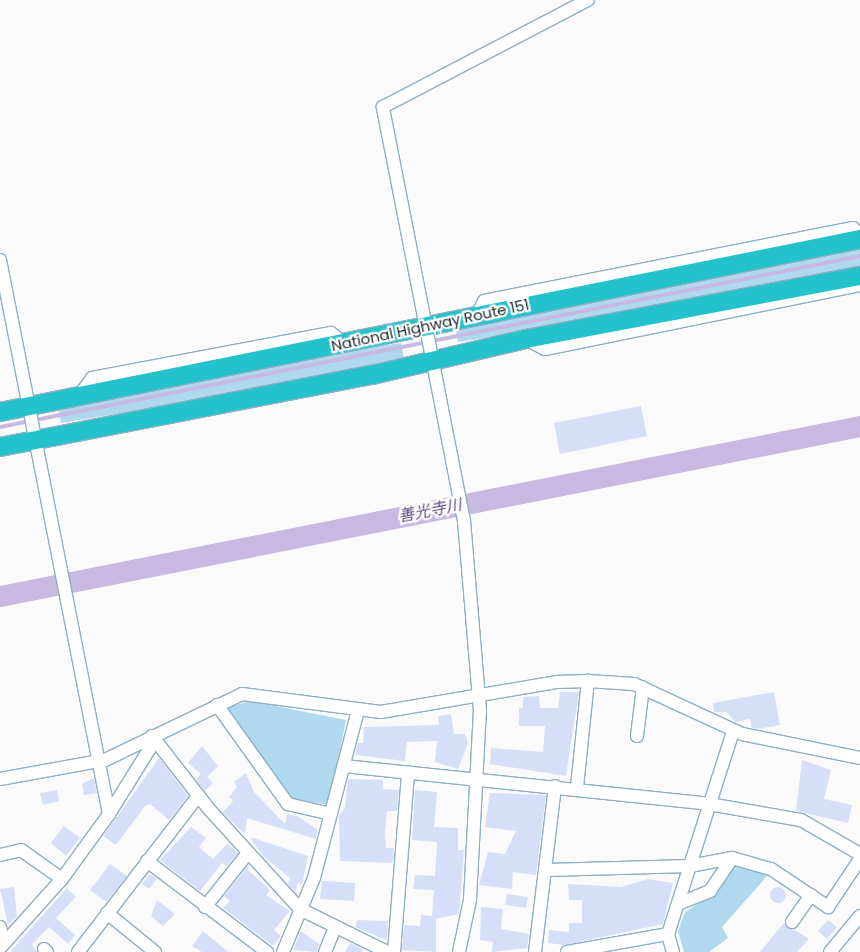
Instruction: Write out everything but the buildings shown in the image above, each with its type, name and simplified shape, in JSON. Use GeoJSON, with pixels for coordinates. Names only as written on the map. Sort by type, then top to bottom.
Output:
{"type":"FeatureCollection","features":[{"type":"Feature","properties":{"kind":"highway","name":"National Highway Route 151"},"geometry":{"type":"LineString","coordinates":[[0,412],[82,392],[345,344],[478,314],[860,239]]}},
{"type":"Feature","properties":{"kind":"highway"},"geometry":{"type":"LineString","coordinates":[[0,447],[106,423],[372,375],[432,359],[526,339],[860,276]]}},
{"type":"Feature","properties":{"kind":"street"},"geometry":{"type":"LineString","coordinates":[[459,952],[470,900],[478,696],[462,506],[383,107],[588,0]]}},
{"type":"Feature","properties":{"kind":"street"},"geometry":{"type":"LineString","coordinates":[[478,314],[484,301],[854,228],[860,235]]}},
{"type":"Feature","properties":{"kind":"street"},"geometry":{"type":"LineString","coordinates":[[0,260],[27,406],[35,438],[109,814]]}},
{"type":"Feature","properties":{"kind":"street"},"geometry":{"type":"LineString","coordinates":[[526,339],[545,349],[860,285]]}},
{"type":"Feature","properties":{"kind":"street"},"geometry":{"type":"LineString","coordinates":[[577,787],[588,681]]}},
{"type":"Feature","properties":{"kind":"street"},"geometry":{"type":"LineString","coordinates":[[0,779],[98,762],[217,705],[256,694],[358,710],[410,709],[478,696],[588,681],[643,687],[732,731],[860,758]]}},
{"type":"Feature","properties":{"kind":"street"},"geometry":{"type":"LineString","coordinates":[[637,736],[643,687]]}},
{"type":"Feature","properties":{"kind":"street"},"geometry":{"type":"LineString","coordinates":[[217,705],[288,804],[331,814]]}},
{"type":"Feature","properties":{"kind":"street"},"geometry":{"type":"LineString","coordinates":[[283,952],[300,909],[331,814],[358,710]]}},
{"type":"Feature","properties":{"kind":"street"},"geometry":{"type":"LineString","coordinates":[[673,952],[668,934],[732,731]]}},
{"type":"Feature","properties":{"kind":"street"},"geometry":{"type":"LineString","coordinates":[[152,736],[198,796],[300,909],[387,952]]}},
{"type":"Feature","properties":{"kind":"street"},"geometry":{"type":"LineString","coordinates":[[2,946],[62,880],[109,814],[152,745],[152,736]]}},
{"type":"Feature","properties":{"kind":"street"},"geometry":{"type":"LineString","coordinates":[[344,766],[577,787],[709,804],[801,820],[860,854]]}},
{"type":"Feature","properties":{"kind":"street"},"geometry":{"type":"LineString","coordinates":[[394,952],[408,773]]}},
{"type":"Feature","properties":{"kind":"street"},"geometry":{"type":"LineString","coordinates":[[535,952],[547,870],[555,786]]}},
{"type":"Feature","properties":{"kind":"street"},"geometry":{"type":"LineString","coordinates":[[78,952],[198,796]]}},
{"type":"Feature","properties":{"kind":"street"},"geometry":{"type":"LineString","coordinates":[[0,855],[21,850],[62,880]]}},
{"type":"Feature","properties":{"kind":"street"},"geometry":{"type":"LineString","coordinates":[[205,907],[248,853]]}},
{"type":"Feature","properties":{"kind":"street"},"geometry":{"type":"LineString","coordinates":[[547,870],[690,866],[732,858],[771,869],[828,906],[860,859]]}},
{"type":"Feature","properties":{"kind":"street"},"geometry":{"type":"LineString","coordinates":[[678,904],[710,891],[732,858]]}},
{"type":"Feature","properties":{"kind":"street"},"geometry":{"type":"LineString","coordinates":[[148,861],[205,907],[267,952]]}},
{"type":"Feature","properties":{"kind":"street"},"geometry":{"type":"LineString","coordinates":[[792,922],[812,895]]}},
{"type":"Feature","properties":{"kind":"street"},"geometry":{"type":"LineString","coordinates":[[107,913],[155,952]]}},
{"type":"Feature","properties":{"kind":"street"},"geometry":{"type":"LineString","coordinates":[[830,952],[860,916]]}},
{"type":"Feature","properties":{"kind":"street"},"geometry":{"type":"LineString","coordinates":[[0,927],[2,946]]}},
{"type":"Feature","properties":{"kind":"street"},"geometry":{"type":"LineString","coordinates":[[325,952],[335,927]]}},
{"type":"Feature","properties":{"kind":"street"},"geometry":{"type":"LineString","coordinates":[[567,952],[668,934]]}},
{"type":"Feature","properties":{"kind":"shaded area"},"geometry":{"type":"Polygon","coordinates":[[[860,247],[860,269],[599,321],[458,342],[455,326],[860,247]]]}},
{"type":"Feature","properties":{"kind":"shaded area"},"geometry":{"type":"Polygon","coordinates":[[[401,343],[404,358],[184,403],[61,423],[58,407],[278,360],[401,343]]]}},
{"type":"Feature","properties":{"kind":"shaded area"},"geometry":{"type":"Polygon","coordinates":[[[250,701],[346,720],[329,805],[289,798],[227,713],[229,707],[250,701]]]}},
{"type":"Feature","properties":{"kind":"shaded area"},"geometry":{"type":"Polygon","coordinates":[[[737,863],[767,876],[722,927],[728,938],[709,952],[684,952],[678,931],[685,912],[710,896],[737,863]]]}},
{"type":"Feature","properties":{"kind":"waterway"},"geometry":{"type":"LineString","coordinates":[[0,427],[860,256]]}},
{"type":"Feature","properties":{"kind":"waterway","name":"善光寺川"},"geometry":{"type":"LineString","coordinates":[[0,596],[860,426]]}}]}
